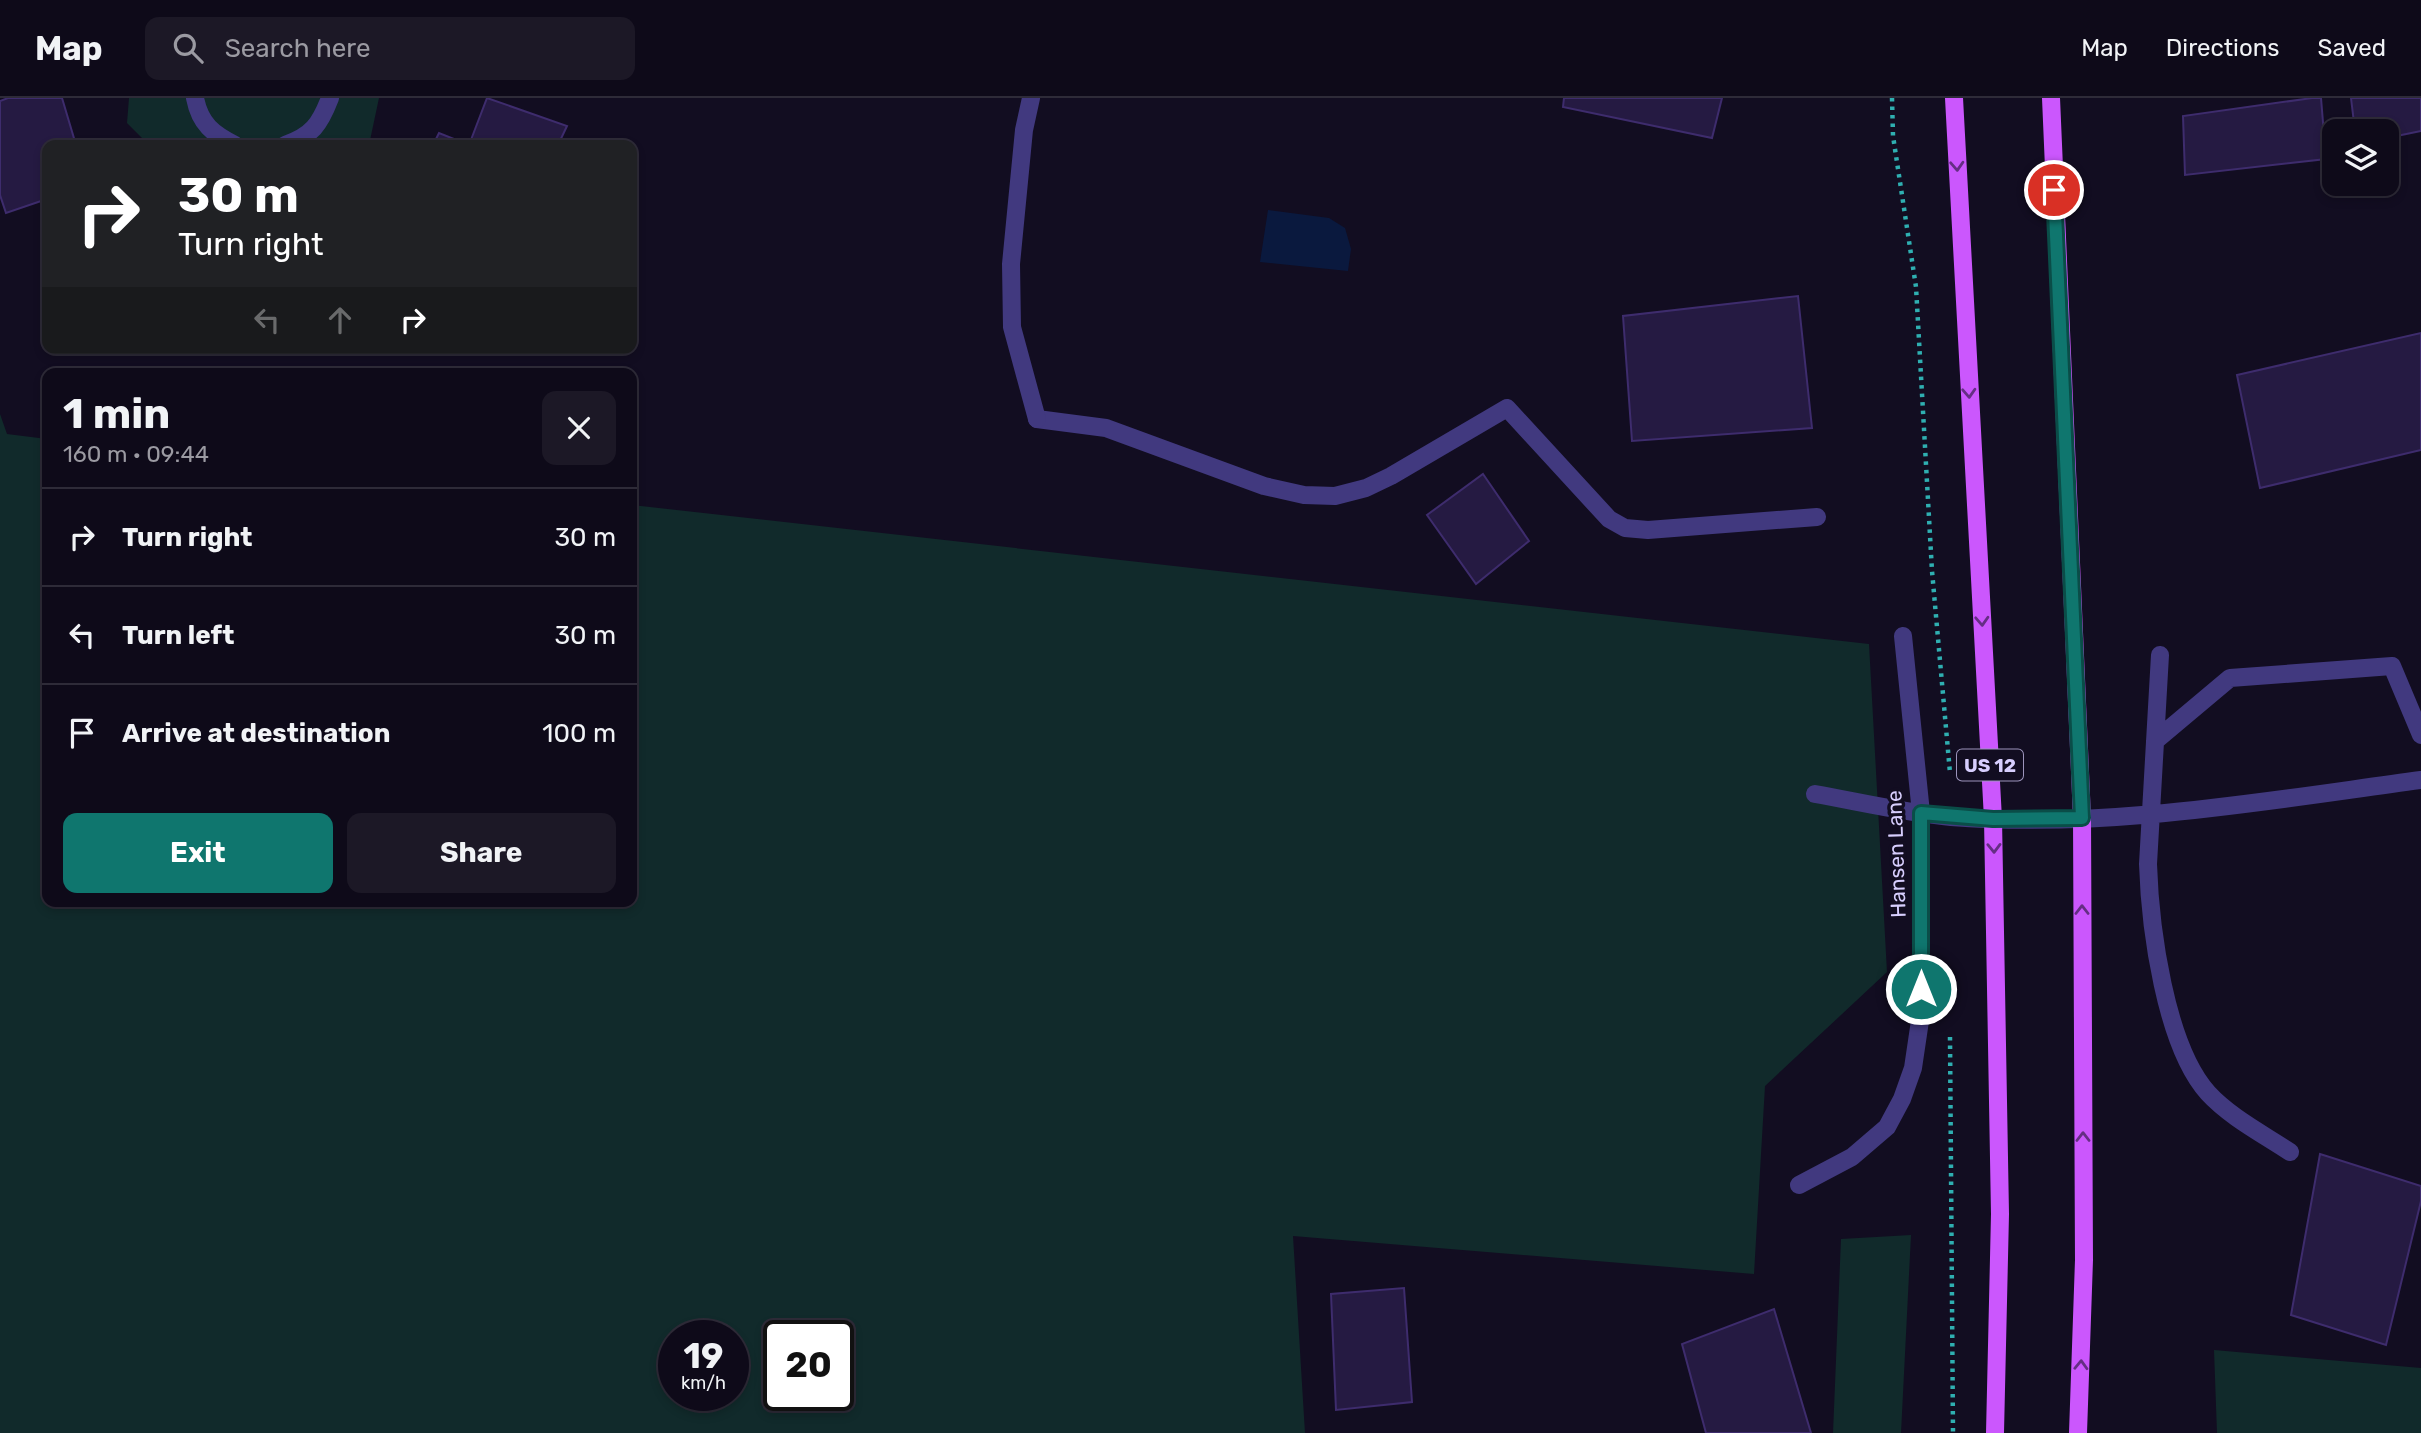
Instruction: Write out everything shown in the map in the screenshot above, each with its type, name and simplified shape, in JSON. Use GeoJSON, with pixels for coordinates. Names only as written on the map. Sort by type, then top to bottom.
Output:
{"type":"FeatureCollection","features":[{"type":"Feature","properties":{"kind":"main road","name":"US 12"},"geometry":{"type":"LineString","coordinates":[[1954,98],[1993,819],[2000,1214],[1995,1433]]}},
{"type":"Feature","properties":{"kind":"main road"},"geometry":{"type":"LineString","coordinates":[[2044,98],[2052,135]]}},
{"type":"Feature","properties":{"kind":"main road"},"geometry":{"type":"LineString","coordinates":[[2051,98],[2082,818],[2084,1260],[2078,1433]]}},
{"type":"Feature","properties":{"kind":"street"},"geometry":{"type":"LineString","coordinates":[[195,98],[197,110],[214,134],[225,140]]}},
{"type":"Feature","properties":{"kind":"street"},"geometry":{"type":"LineString","coordinates":[[301,140],[322,118],[330,98]]}},
{"type":"Feature","properties":{"kind":"street"},"geometry":{"type":"LineString","coordinates":[[1031,98],[1024,130],[1011,264],[1012,327],[1037,419],[1106,428],[1264,486],[1304,495],[1335,496],[1366,488],[1391,476],[1507,408],[1609,519],[1625,528],[1648,530],[1817,517]]}},
{"type":"Feature","properties":{"kind":"street","name":"Hansen Lane"},"geometry":{"type":"LineString","coordinates":[[1799,1185],[1852,1157],[1886,1127],[1902,1099],[1913,1068],[1921,1014],[1921,813],[1903,636]]}},
{"type":"Feature","properties":{"kind":"street"},"geometry":{"type":"LineString","coordinates":[[2160,655],[2150,816],[2149,896],[2165,996],[2181,1049],[2208,1092],[2225,1108],[2290,1152]]}},
{"type":"Feature","properties":{"kind":"street"},"geometry":{"type":"LineString","coordinates":[[2155,741],[2230,678],[2392,666],[2421,735]]}},
{"type":"Feature","properties":{"kind":"street"},"geometry":{"type":"LineString","coordinates":[[1815,794],[1921,813],[1993,819],[2082,818],[2150,816],[2421,780]]}},
{"type":"Feature","properties":{"kind":"green space"},"geometry":{"type":"Polygon","coordinates":[[[129,98],[379,98],[370,140],[144,140],[127,123],[129,98]]]}},
{"type":"Feature","properties":{"kind":"green space"},"geometry":{"type":"Polygon","coordinates":[[[0,414],[7,434],[42,438],[42,907],[637,907],[637,506],[1869,644],[1887,972],[1765,1086],[1754,1274],[1293,1236],[1305,1433],[0,1433],[0,414]]]}},
{"type":"Feature","properties":{"kind":"green space"},"geometry":{"type":"Polygon","coordinates":[[[1911,1235],[1901,1433],[1833,1433],[1841,1239],[1911,1235]]]}},
{"type":"Feature","properties":{"kind":"green space"},"geometry":{"type":"Polygon","coordinates":[[[2214,1350],[2421,1368],[2421,1433],[2217,1433],[2214,1350]]]}},
{"type":"Feature","properties":{"kind":"water"},"geometry":{"type":"Polygon","coordinates":[[[1268,210],[1329,218],[1345,228],[1351,249],[1348,271],[1260,262],[1268,210]]]}},
{"type":"Feature","properties":{"kind":"building"},"geometry":{"type":"Polygon","coordinates":[[[8,98],[62,98],[75,140],[42,140],[42,201],[6,213],[0,195],[0,101],[8,98]]]}},
{"type":"Feature","properties":{"kind":"building"},"geometry":{"type":"Polygon","coordinates":[[[487,98],[567,126],[560,140],[471,140],[487,98]]]}},
{"type":"Feature","properties":{"kind":"building"},"geometry":{"type":"Polygon","coordinates":[[[1564,98],[1722,98],[1712,138],[1563,107],[1564,98]]]}},
{"type":"Feature","properties":{"kind":"building"},"geometry":{"type":"Polygon","coordinates":[[[2321,98],[2322,159],[2185,175],[2183,116],[2321,98]]]}},
{"type":"Feature","properties":{"kind":"building"},"geometry":{"type":"Polygon","coordinates":[[[2351,98],[2421,98],[2421,131],[2399,136],[2399,119],[2354,119],[2351,98]]]}},
{"type":"Feature","properties":{"kind":"building"},"geometry":{"type":"Polygon","coordinates":[[[439,133],[456,140],[436,140],[439,133]]]}},
{"type":"Feature","properties":{"kind":"building"},"geometry":{"type":"Polygon","coordinates":[[[1798,296],[1812,428],[1632,441],[1623,316],[1798,296]]]}},
{"type":"Feature","properties":{"kind":"building"},"geometry":{"type":"Polygon","coordinates":[[[2421,333],[2421,450],[2260,488],[2237,375],[2421,333]]]}},
{"type":"Feature","properties":{"kind":"building"},"geometry":{"type":"Polygon","coordinates":[[[1483,474],[1529,541],[1476,584],[1427,515],[1483,474]]]}},
{"type":"Feature","properties":{"kind":"building"},"geometry":{"type":"Polygon","coordinates":[[[2320,1154],[2421,1186],[2421,1201],[2386,1345],[2291,1315],[2320,1154]]]}},
{"type":"Feature","properties":{"kind":"building"},"geometry":{"type":"Polygon","coordinates":[[[1404,1288],[1412,1402],[1336,1410],[1331,1294],[1404,1288]]]}},
{"type":"Feature","properties":{"kind":"building"},"geometry":{"type":"Polygon","coordinates":[[[1774,1309],[1811,1433],[1706,1433],[1682,1344],[1774,1309]]]}},
{"type":"Feature","properties":{"kind":"route"},"geometry":{"type":"LineString","coordinates":[[1921,989],[1921,813],[1993,819],[2082,818],[2054,190]]}}]}
